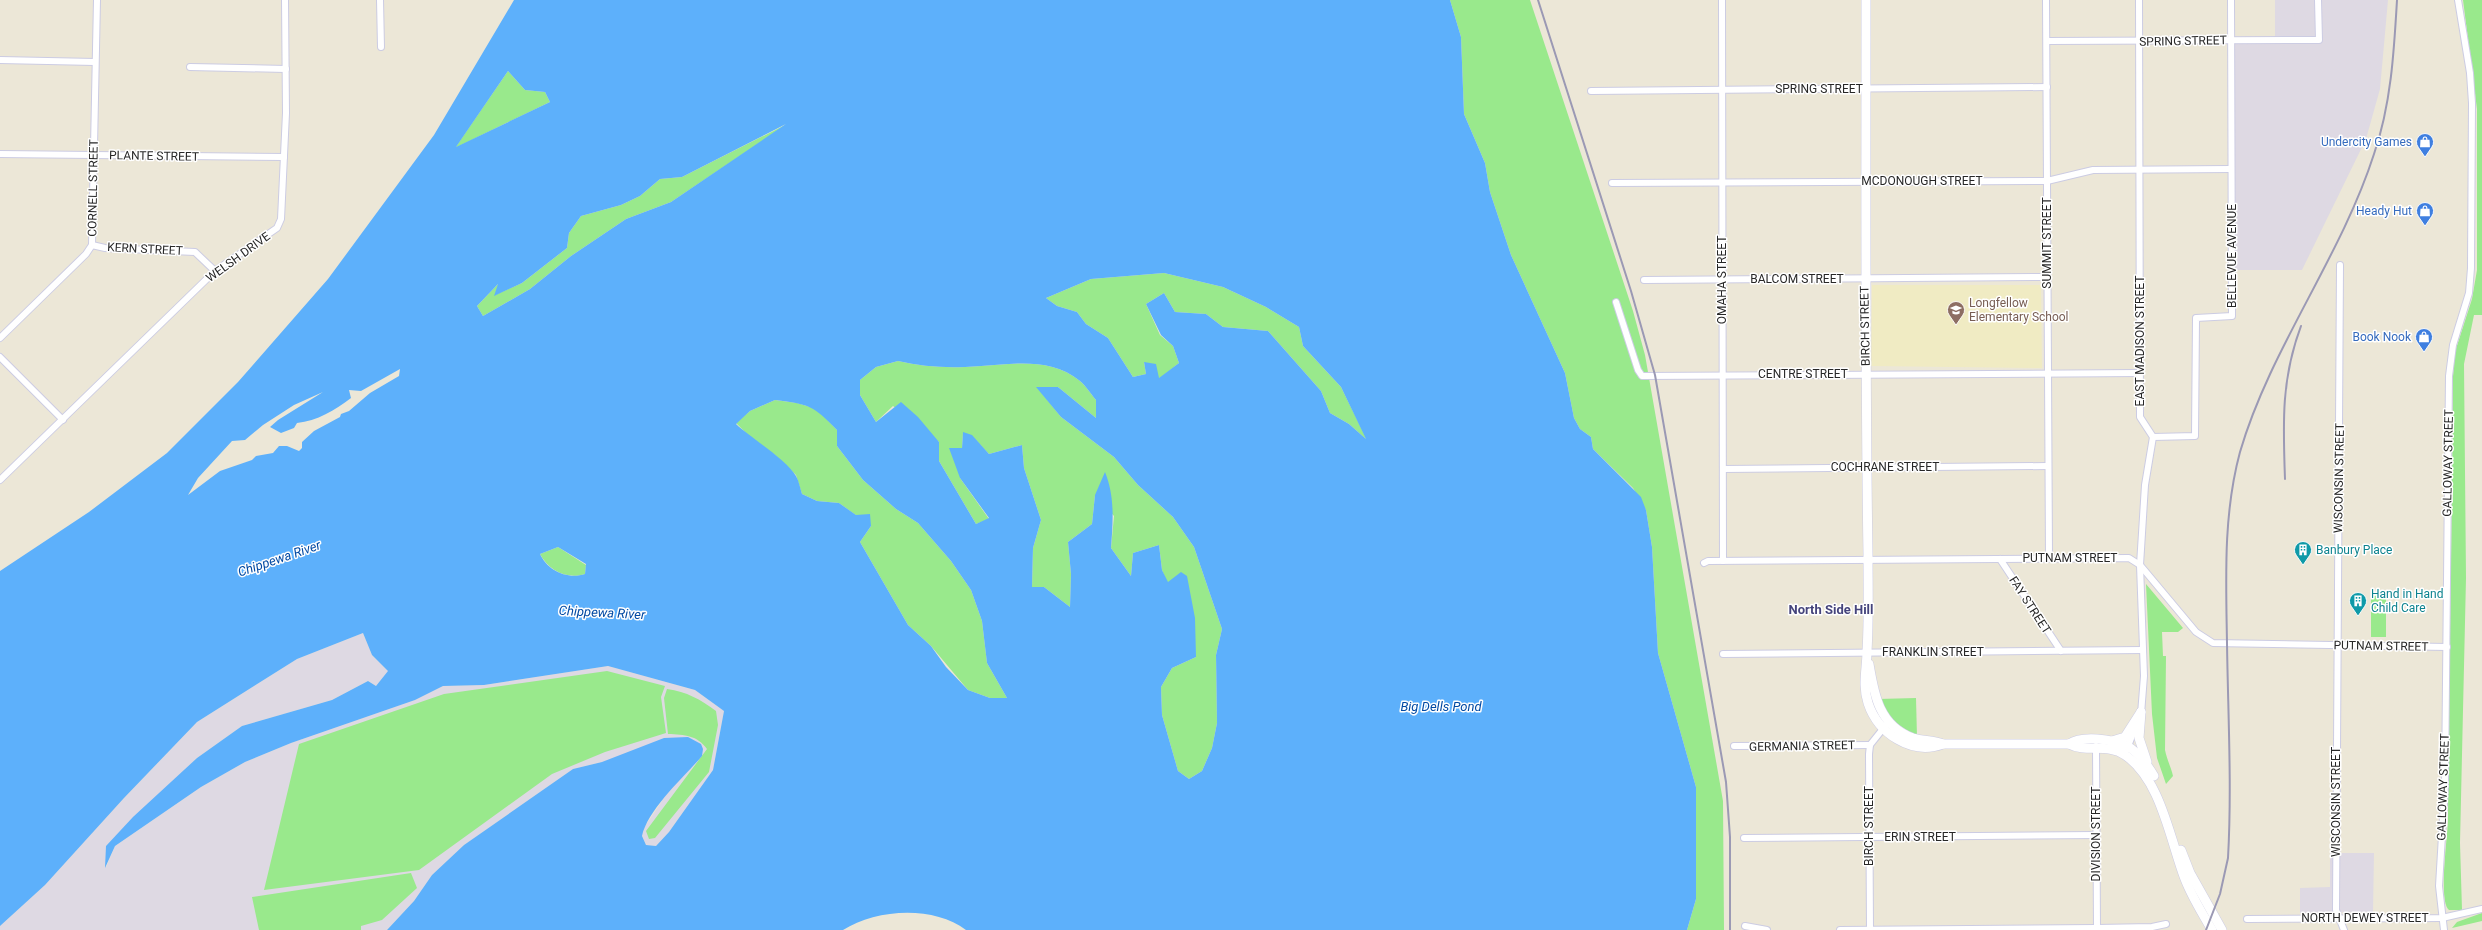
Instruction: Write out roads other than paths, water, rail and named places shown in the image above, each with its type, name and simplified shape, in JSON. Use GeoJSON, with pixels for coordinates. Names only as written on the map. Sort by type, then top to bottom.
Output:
{"type":"FeatureCollection","features":[{"type":"Feature","properties":{"kind":"main road","name":"BIRCH STREET"},"geometry":{"type":"LineString","coordinates":[[1866,0],[1866,181],[1864,278],[1868,560],[1867,652],[1875,696],[1886,725]]}},
{"type":"Feature","properties":{"kind":"main road"},"geometry":{"type":"LineString","coordinates":[[1886,725],[1911,737],[1943,744],[2069,744],[2075,747],[2108,741],[2118,741],[2125,737],[2141,712]]}},
{"type":"Feature","properties":{"kind":"main road"},"geometry":{"type":"LineString","coordinates":[[2141,712],[2140,746],[2152,772],[2190,873],[2222,930]]}},
{"type":"Feature","properties":{"kind":"main road"},"geometry":{"type":"LineString","coordinates":[[2108,741],[2126,750],[2152,772]]}},
{"type":"Feature","properties":{"kind":"main road"},"geometry":{"type":"LineString","coordinates":[[2096,743],[2107,748],[2126,750],[2150,781],[2190,892],[2212,930]]}},
{"type":"Feature","properties":{"kind":"street","name":"CORNELL STREET"},"geometry":{"type":"LineString","coordinates":[[0,338],[86,254],[92,245],[97,0]]}},
{"type":"Feature","properties":{"kind":"street","name":"WELSH DRIVE"},"geometry":{"type":"LineString","coordinates":[[0,480],[215,271],[277,228],[281,219],[284,157],[286,69],[285,0]]}},
{"type":"Feature","properties":{"kind":"street"},"geometry":{"type":"LineString","coordinates":[[380,0],[381,47]]}},
{"type":"Feature","properties":{"kind":"street","name":"OMAHA STREET"},"geometry":{"type":"LineString","coordinates":[[1722,0],[1721,279],[1723,561]]}},
{"type":"Feature","properties":{"kind":"street","name":"SUMMIT STREET"},"geometry":{"type":"LineString","coordinates":[[2046,0],[2047,466],[2049,558]]}},
{"type":"Feature","properties":{"kind":"street","name":"EAST MADISON STREET"},"geometry":{"type":"LineString","coordinates":[[2139,0],[2140,418],[2153,436]]}},
{"type":"Feature","properties":{"kind":"street","name":"BELLEVUE AVENUE"},"geometry":{"type":"LineString","coordinates":[[2153,436],[2195,436],[2196,318],[2232,316],[2231,0]]}},
{"type":"Feature","properties":{"kind":"street","name":"SPRING STREET"},"geometry":{"type":"LineString","coordinates":[[2047,41],[2318,40],[2318,0]]}},
{"type":"Feature","properties":{"kind":"street","name":"GALLOWAY STREET"},"geometry":{"type":"LineString","coordinates":[[2444,930],[2439,886],[2445,785],[2449,376],[2453,345],[2469,293],[2471,268],[2472,103],[2470,73],[2458,0]]}},
{"type":"Feature","properties":{"kind":"street"},"geometry":{"type":"LineString","coordinates":[[0,60],[95,62]]}},
{"type":"Feature","properties":{"kind":"street"},"geometry":{"type":"LineString","coordinates":[[190,67],[286,69]]}},
{"type":"Feature","properties":{"kind":"street","name":"SPRING STREET"},"geometry":{"type":"LineString","coordinates":[[1591,91],[2047,87]]}},
{"type":"Feature","properties":{"kind":"street","name":"PLANTE STREET"},"geometry":{"type":"LineString","coordinates":[[0,154],[284,157]]}},
{"type":"Feature","properties":{"kind":"street","name":"MCDONOUGH STREET"},"geometry":{"type":"LineString","coordinates":[[1612,183],[2047,181],[2093,170],[2231,169]]}},
{"type":"Feature","properties":{"kind":"street","name":"KERN STREET"},"geometry":{"type":"LineString","coordinates":[[92,245],[105,248],[195,252],[215,271]]}},
{"type":"Feature","properties":{"kind":"street","name":"WISCONSIN STREET"},"geometry":{"type":"LineString","coordinates":[[2340,265],[2336,646],[2336,910],[2344,930]]}},
{"type":"Feature","properties":{"kind":"street","name":"BALCOM STREET"},"geometry":{"type":"LineString","coordinates":[[1644,280],[2046,277]]}},
{"type":"Feature","properties":{"kind":"street","name":"CENTRE STREET"},"geometry":{"type":"LineString","coordinates":[[1616,302],[1638,370],[1642,376],[2139,373]]}},
{"type":"Feature","properties":{"kind":"street"},"geometry":{"type":"LineString","coordinates":[[0,357],[63,420]]}},
{"type":"Feature","properties":{"kind":"street"},"geometry":{"type":"LineString","coordinates":[[2126,750],[2141,712],[2144,694],[2140,565],[2145,485],[2153,436]]}},
{"type":"Feature","properties":{"kind":"street","name":"COCHRANE STREET"},"geometry":{"type":"LineString","coordinates":[[1723,469],[2047,466]]}},
{"type":"Feature","properties":{"kind":"street","name":"PUTNAM STREET"},"geometry":{"type":"LineString","coordinates":[[1704,563],[1723,561],[2129,558],[2140,565],[2196,632],[2208,641],[2227,644],[2446,647]]}},
{"type":"Feature","properties":{"kind":"street","name":"FAY STREET"},"geometry":{"type":"LineString","coordinates":[[2000,559],[2061,651]]}},
{"type":"Feature","properties":{"kind":"street","name":"FRANKLIN STREET"},"geometry":{"type":"LineString","coordinates":[[1723,654],[2143,650]]}},
{"type":"Feature","properties":{"kind":"street"},"geometry":{"type":"LineString","coordinates":[[1870,745],[1886,725]]}},
{"type":"Feature","properties":{"kind":"street","name":"DIVISION STREET"},"geometry":{"type":"LineString","coordinates":[[2096,743],[2097,928]]}},
{"type":"Feature","properties":{"kind":"street","name":"GERMANIA STREET"},"geometry":{"type":"LineString","coordinates":[[1734,746],[1870,745]]}},
{"type":"Feature","properties":{"kind":"street","name":"BIRCH STREET"},"geometry":{"type":"LineString","coordinates":[[1870,745],[1870,930]]}},
{"type":"Feature","properties":{"kind":"street","name":"ERIN STREET"},"geometry":{"type":"LineString","coordinates":[[1744,838],[2096,835]]}},
{"type":"Feature","properties":{"kind":"street","name":"NORTH DEWEY STREET"},"geometry":{"type":"LineString","coordinates":[[2246,920],[2442,918],[2482,909]]}},
{"type":"Feature","properties":{"kind":"street"},"geometry":{"type":"LineString","coordinates":[[1840,930],[2152,927],[2166,924]]}},
{"type":"Feature","properties":{"kind":"street"},"geometry":{"type":"LineString","coordinates":[[1746,926],[1767,930]]}},
{"type":"Feature","properties":{"kind":"water","name":"Big Dells Pond"},"geometry":{"type":"Polygon","coordinates":[[[514,0],[1450,0],[1461,37],[1464,114],[1485,163],[1490,192],[1511,255],[1565,373],[1574,418],[1580,429],[1591,437],[1593,449],[1641,497],[1646,510],[1652,547],[1658,653],[1696,787],[1696,899],[1687,930],[966,930],[953,922],[938,916],[921,913],[904,913],[888,914],[872,918],[856,923],[843,930],[387,930],[414,901],[432,875],[464,845],[573,769],[602,762],[664,738],[688,737],[701,744],[703,749],[702,756],[659,804],[651,815],[642,836],[646,845],[656,846],[669,832],[713,770],[724,711],[695,690],[608,666],[484,685],[443,686],[415,700],[291,743],[245,762],[201,787],[115,846],[105,868],[106,846],[133,817],[197,758],[242,726],[332,700],[368,681],[376,686],[388,671],[372,655],[363,633],[297,659],[197,722],[124,798],[45,885],[0,926],[0,571],[89,512],[167,453],[238,382],[328,279],[434,135],[514,0]],[[508,71],[456,147],[550,102],[545,92],[525,90],[508,71]],[[786,124],[682,177],[660,179],[640,196],[621,205],[581,216],[569,233],[567,248],[522,283],[494,296],[498,284],[477,306],[483,316],[530,289],[571,256],[626,219],[671,202],[786,124]],[[1164,273],[1091,279],[1046,298],[1057,306],[1077,312],[1086,324],[1108,338],[1133,377],[1146,374],[1144,362],[1156,364],[1159,378],[1179,363],[1173,346],[1161,335],[1146,304],[1164,293],[1175,312],[1206,314],[1223,327],[1268,331],[1321,391],[1330,413],[1349,424],[1366,439],[1341,387],[1303,346],[1299,327],[1266,307],[1223,287],[1164,273]],[[898,361],[876,367],[860,380],[860,395],[876,422],[901,402],[918,417],[939,442],[939,461],[976,524],[989,518],[960,478],[949,448],[962,448],[963,432],[972,435],[989,454],[1022,445],[1024,468],[1041,520],[1033,548],[1032,587],[1044,587],[1070,607],[1071,574],[1068,542],[1092,524],[1095,495],[1105,472],[1112,500],[1113,519],[1111,548],[1131,576],[1133,553],[1159,545],[1162,570],[1168,582],[1181,572],[1187,576],[1195,618],[1196,657],[1172,668],[1161,687],[1162,715],[1178,771],[1189,779],[1202,771],[1212,748],[1217,723],[1216,655],[1222,629],[1194,547],[1173,517],[1138,485],[1114,457],[1061,417],[1036,387],[1058,387],[1096,418],[1096,400],[1084,385],[1067,373],[1053,367],[1039,364],[948,367],[898,361]],[[400,369],[361,391],[349,390],[351,398],[339,407],[312,420],[297,423],[294,428],[281,433],[270,427],[278,420],[323,392],[294,405],[263,425],[245,440],[232,441],[198,478],[188,495],[220,471],[252,460],[256,456],[273,453],[279,446],[287,446],[299,451],[302,448],[302,442],[314,431],[340,417],[341,414],[349,411],[370,393],[399,376],[400,369]],[[775,400],[750,411],[736,424],[785,463],[797,478],[802,494],[817,501],[839,503],[856,515],[870,514],[871,526],[860,542],[908,625],[931,646],[946,667],[968,690],[990,698],[1007,698],[987,663],[982,621],[971,590],[951,561],[918,523],[896,509],[863,480],[837,446],[837,430],[816,411],[810,408],[796,403],[775,400]],[[558,547],[540,554],[547,565],[565,575],[578,576],[585,574],[586,564],[558,547]]]}},
{"type":"Feature","properties":{"kind":"railway"},"geometry":{"type":"LineString","coordinates":[[1538,0],[1631,291],[1655,375],[1726,782],[1730,837],[1730,930]]}},
{"type":"Feature","properties":{"kind":"railway"},"geometry":{"type":"LineString","coordinates":[[2206,930],[2220,894],[2228,858],[2230,777],[2226,571],[2228,523],[2235,476],[2240,452],[2253,414],[2269,376],[2343,230],[2360,192],[2374,154],[2380,135],[2391,78],[2397,0]]}},
{"type":"Feature","properties":{"kind":"railway"},"geometry":{"type":"LineString","coordinates":[[2285,479],[2285,402],[2290,365],[2294,346],[2301,326]]}},
{"type":"Feature","properties":{"kind":"place","name":"Undercity Games"},"geometry":{"type":"Point","coordinates":[2425,157]}},
{"type":"Feature","properties":{"kind":"place","name":"Heady Hut"},"geometry":{"type":"Point","coordinates":[2425,226]}},
{"type":"Feature","properties":{"kind":"place","name":"Longfellow Elementary School"},"geometry":{"type":"Point","coordinates":[1956,325]}},
{"type":"Feature","properties":{"kind":"place","name":"Book Nook"},"geometry":{"type":"Point","coordinates":[2424,352]}},
{"type":"Feature","properties":{"kind":"place","name":"Banbury Place"},"geometry":{"type":"Point","coordinates":[2303,565]}},
{"type":"Feature","properties":{"kind":"place","name":"Hand in Hand Child Care"},"geometry":{"type":"Point","coordinates":[2358,616]}},
{"type":"Feature","properties":{"kind":"district","name":"North Side Hill"},"geometry":{"type":"Point","coordinates":[1831,609]}},
{"type":"Feature","properties":{"kind":"water label","name":"Chippewa River"},"geometry":{"type":"Point","coordinates":[279,558]}},
{"type":"Feature","properties":{"kind":"water label","name":"Chippewa River"},"geometry":{"type":"Point","coordinates":[602,612]}}]}
